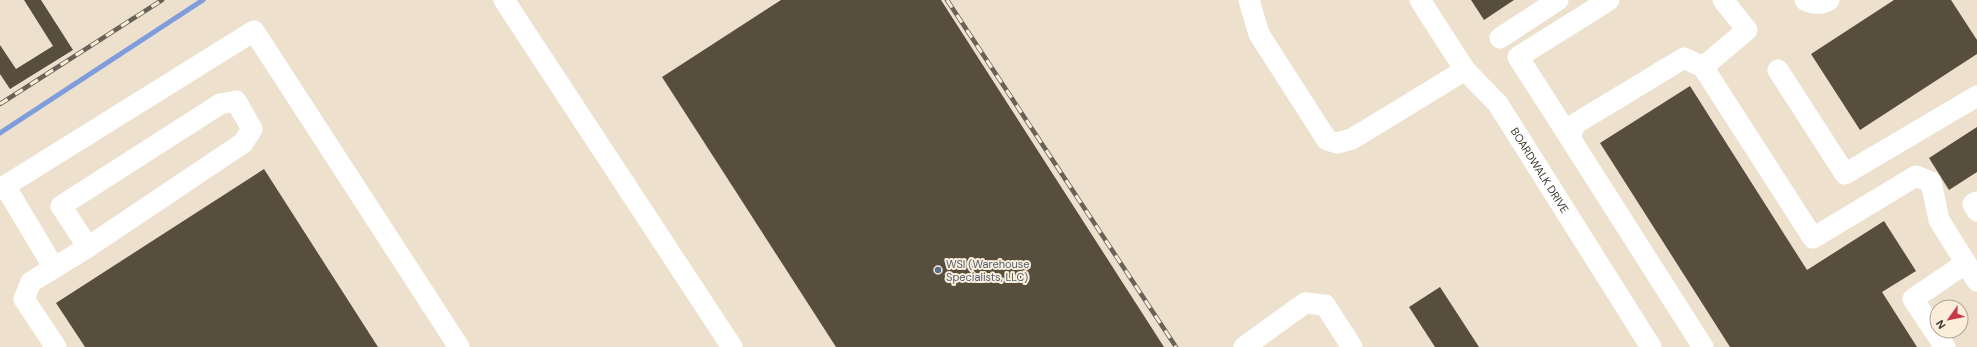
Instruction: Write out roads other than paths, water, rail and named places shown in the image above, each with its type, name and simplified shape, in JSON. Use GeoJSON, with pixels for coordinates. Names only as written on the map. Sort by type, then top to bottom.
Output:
{"type":"FeatureCollection","features":[{"type":"Feature","properties":{"kind":"lane"},"geometry":{"type":"LineString","coordinates":[[504,0],[732,347]]}},
{"type":"Feature","properties":{"kind":"lane"},"geometry":{"type":"LineString","coordinates":[[1249,0],[1259,34],[1327,140],[1337,143],[1352,140],[1465,70]]}},
{"type":"Feature","properties":{"kind":"lane","name":"BOARDWALK DRIVE"},"geometry":{"type":"LineString","coordinates":[[1420,0],[1465,70],[1498,104],[1651,347]]}},
{"type":"Feature","properties":{"kind":"lane"},"geometry":{"type":"LineString","coordinates":[[1500,38],[1558,0]]}},
{"type":"Feature","properties":{"kind":"lane"},"geometry":{"type":"LineString","coordinates":[[1609,0],[1518,58],[1704,347]]}},
{"type":"Feature","properties":{"kind":"lane"},"geometry":{"type":"LineString","coordinates":[[1703,67],[1747,30],[1723,0]]}},
{"type":"Feature","properties":{"kind":"lane"},"geometry":{"type":"LineString","coordinates":[[1805,0],[1811,3],[1824,3],[1829,0]]}},
{"type":"Feature","properties":{"kind":"lane"},"geometry":{"type":"LineString","coordinates":[[54,268],[2,188],[254,31],[459,347]]}},
{"type":"Feature","properties":{"kind":"lane"},"geometry":{"type":"LineString","coordinates":[[1570,138],[1575,124],[1684,58],[1703,67],[1813,238],[1916,176],[1931,182],[1939,220],[1972,272],[1913,298],[1945,347]]}},
{"type":"Feature","properties":{"kind":"lane"},"geometry":{"type":"LineString","coordinates":[[1778,70],[1845,174],[1977,96]]}},
{"type":"Feature","properties":{"kind":"lane"},"geometry":{"type":"LineString","coordinates":[[56,347],[24,299],[31,282],[88,247],[243,144],[252,129],[236,101],[220,104],[61,206],[88,247]]}},
{"type":"Feature","properties":{"kind":"lane"},"geometry":{"type":"LineString","coordinates":[[1977,202],[1973,204],[1977,211]]}},
{"type":"Feature","properties":{"kind":"lane"},"geometry":{"type":"LineString","coordinates":[[1244,347],[1305,303],[1325,305],[1352,347]]}},
{"type":"Feature","properties":{"kind":"waterway"},"geometry":{"type":"LineString","coordinates":[[0,133],[203,0]]}},
{"type":"Feature","properties":{"kind":"railway"},"geometry":{"type":"LineString","coordinates":[[0,104],[162,0]]}},
{"type":"Feature","properties":{"kind":"railway"},"geometry":{"type":"LineString","coordinates":[[947,0],[1176,347]]}},
{"type":"Feature","properties":{"kind":"place","name":"WSI (Warehouse Specialists, LLC)"},"geometry":{"type":"Point","coordinates":[938,270]}}]}
